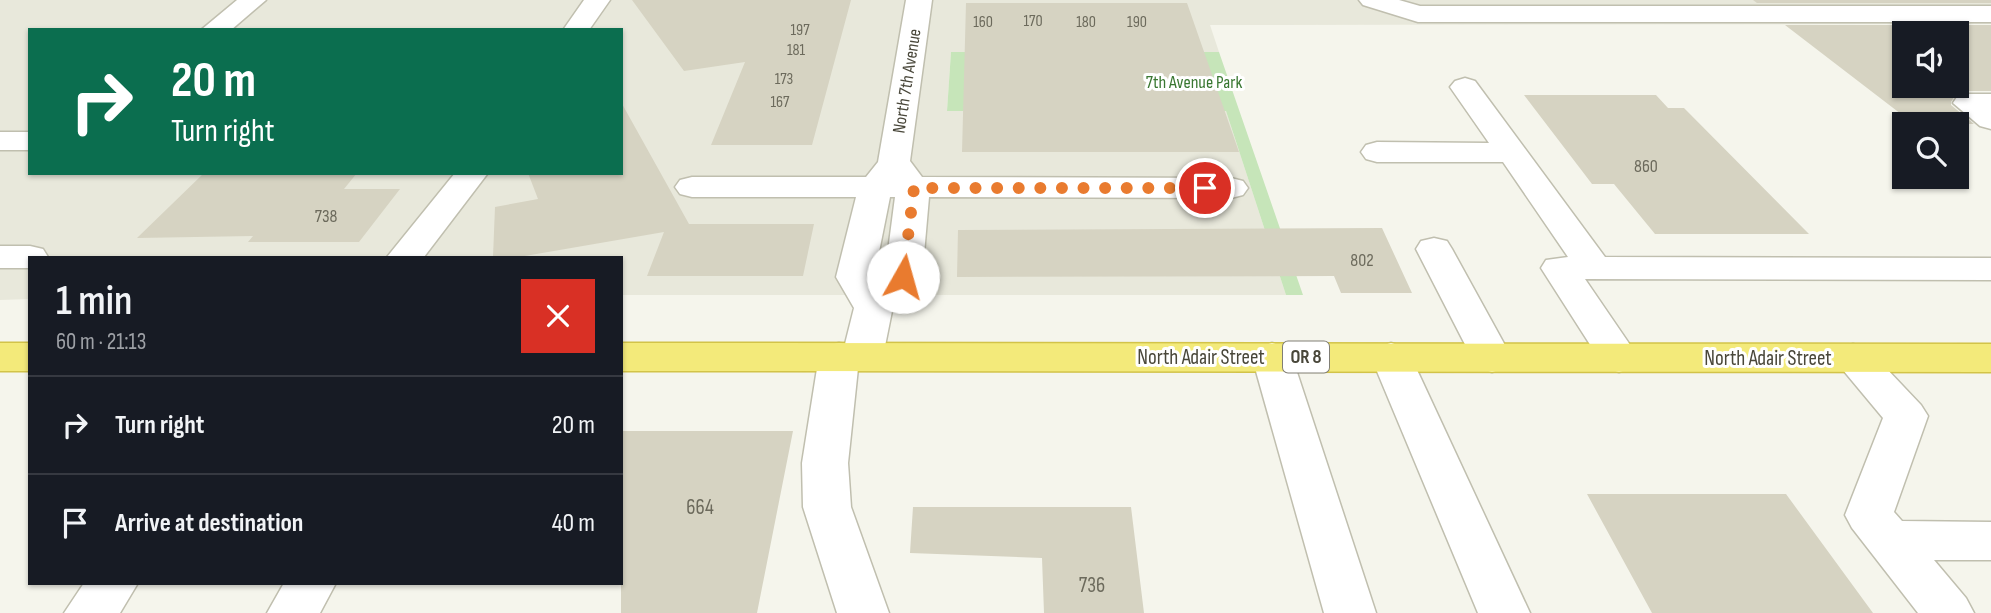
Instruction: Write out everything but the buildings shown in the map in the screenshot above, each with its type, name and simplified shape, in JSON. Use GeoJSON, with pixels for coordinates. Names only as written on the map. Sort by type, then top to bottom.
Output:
{"type":"FeatureCollection","features":[{"type":"Feature","properties":{"kind":"highway","name":"North Adair Street"},"geometry":{"type":"LineString","coordinates":[[623,356],[1991,358]]}},
{"type":"Feature","properties":{"kind":"highway"},"geometry":{"type":"LineString","coordinates":[[0,357],[28,357]]}},
{"type":"Feature","properties":{"kind":"street"},"geometry":{"type":"LineString","coordinates":[[217,28],[253,0]]}},
{"type":"Feature","properties":{"kind":"street"},"geometry":{"type":"LineString","coordinates":[[577,28],[597,0]]}},
{"type":"Feature","properties":{"kind":"street","name":"North 7th Avenue"},"geometry":{"type":"LineString","coordinates":[[863,613],[827,507],[825,463],[851,356],[873,308],[903,277],[894,180],[919,0]]}},
{"type":"Feature","properties":{"kind":"street"},"geometry":{"type":"LineString","coordinates":[[1372,0],[1418,14],[1595,7],[1853,7],[1991,14]]}},
{"type":"Feature","properties":{"kind":"street"},"geometry":{"type":"LineString","coordinates":[[1465,87],[1594,268]]}},
{"type":"Feature","properties":{"kind":"street"},"geometry":{"type":"LineString","coordinates":[[1991,103],[1968,103],[1991,120]]}},
{"type":"Feature","properties":{"kind":"street"},"geometry":{"type":"LineString","coordinates":[[0,141],[28,141]]}},
{"type":"Feature","properties":{"kind":"street"},"geometry":{"type":"LineString","coordinates":[[1377,152],[1512,153]]}},
{"type":"Feature","properties":{"kind":"street"},"geometry":{"type":"LineString","coordinates":[[406,256],[470,175]]}},
{"type":"Feature","properties":{"kind":"street"},"geometry":{"type":"LineString","coordinates":[[692,187],[894,180],[1231,188]]}},
{"type":"Feature","properties":{"kind":"street"},"geometry":{"type":"LineString","coordinates":[[1434,249],[1492,358]]}},
{"type":"Feature","properties":{"kind":"street"},"geometry":{"type":"LineString","coordinates":[[0,257],[28,257]]}},
{"type":"Feature","properties":{"kind":"street"},"geometry":{"type":"LineString","coordinates":[[1619,358],[1559,268],[1991,269]]}},
{"type":"Feature","properties":{"kind":"street"},"geometry":{"type":"LineString","coordinates":[[1272,357],[1350,613]]}},
{"type":"Feature","properties":{"kind":"street"},"geometry":{"type":"LineString","coordinates":[[1391,357],[1504,613]]}},
{"type":"Feature","properties":{"kind":"street"},"geometry":{"type":"LineString","coordinates":[[1853,358],[1906,416],[1869,515],[1948,613]]}},
{"type":"Feature","properties":{"kind":"street"},"geometry":{"type":"LineString","coordinates":[[1889,540],[1991,541]]}},
{"type":"Feature","properties":{"kind":"street"},"geometry":{"type":"LineString","coordinates":[[90,613],[111,585]]}},
{"type":"Feature","properties":{"kind":"street"},"geometry":{"type":"LineString","coordinates":[[293,613],[310,585]]}},
{"type":"Feature","properties":{"kind":"shaded area"},"geometry":{"type":"Polygon","coordinates":[[[0,0],[1991,0],[1991,24],[1969,24],[1969,21],[1892,21],[1892,24],[1210,25],[1219,52],[951,52],[947,111],[1226,111],[1286,295],[623,295],[623,256],[28,256],[28,299],[0,300],[0,0]]]}},
{"type":"Feature","properties":{"kind":"green space","name":"7th Avenue Park"},"geometry":{"type":"Polygon","coordinates":[[[951,52],[1219,52],[1303,295],[1286,295],[1226,111],[947,111],[951,52]]]}},
{"type":"Feature","properties":{"kind":"route"},"geometry":{"type":"LineString","coordinates":[[903,277],[914,188],[1205,188]]}}]}
